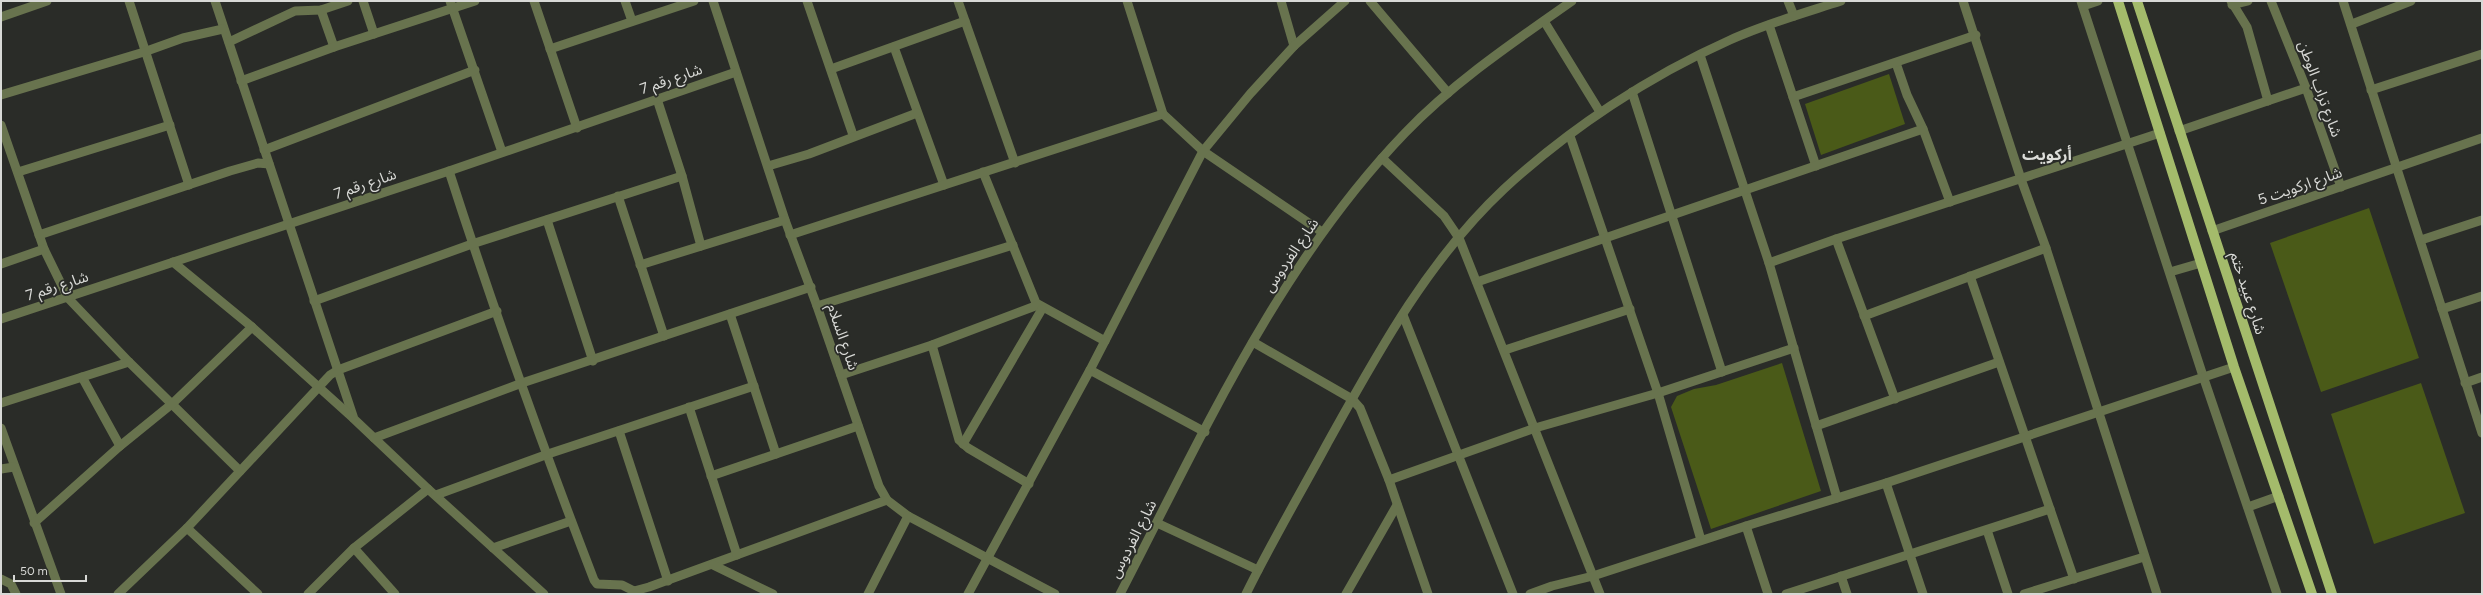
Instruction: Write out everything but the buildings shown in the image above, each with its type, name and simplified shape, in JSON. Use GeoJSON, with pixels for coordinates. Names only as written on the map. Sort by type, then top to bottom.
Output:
{"type":"FeatureCollection","features":[{"type":"Feature","properties":{"kind":"main road"},"geometry":{"type":"LineString","coordinates":[[2118,1],[2234,367],[2312,594]]}},
{"type":"Feature","properties":{"kind":"main road","name":"شارع عبيد ختم"},"geometry":{"type":"LineString","coordinates":[[2137,1],[2332,594]]}},
{"type":"Feature","properties":{"kind":"street"},"geometry":{"type":"LineString","coordinates":[[1,17],[45,1]]}},
{"type":"Feature","properties":{"kind":"street"},"geometry":{"type":"LineString","coordinates":[[129,1],[144,52],[170,125],[189,185]]}},
{"type":"Feature","properties":{"kind":"street"},"geometry":{"type":"LineString","coordinates":[[215,1],[354,419]]}},
{"type":"Feature","properties":{"kind":"street"},"geometry":{"type":"LineString","coordinates":[[229,42],[295,10],[321,10],[348,1]]}},
{"type":"Feature","properties":{"kind":"street"},"geometry":{"type":"LineString","coordinates":[[363,1],[374,34]]}},
{"type":"Feature","properties":{"kind":"street"},"geometry":{"type":"LineString","coordinates":[[241,81],[451,5],[475,1]]}},
{"type":"Feature","properties":{"kind":"street"},"geometry":{"type":"LineString","coordinates":[[534,1],[577,128]]}},
{"type":"Feature","properties":{"kind":"street"},"geometry":{"type":"LineString","coordinates":[[625,1],[632,21]]}},
{"type":"Feature","properties":{"kind":"street"},"geometry":{"type":"LineString","coordinates":[[550,49],[694,1]]}},
{"type":"Feature","properties":{"kind":"street","name":"شارع السلام"},"geometry":{"type":"LineString","coordinates":[[713,1],[790,235],[818,306],[872,470],[887,500],[908,516],[1055,594]]}},
{"type":"Feature","properties":{"kind":"street"},"geometry":{"type":"LineString","coordinates":[[807,1],[853,135]]}},
{"type":"Feature","properties":{"kind":"street"},"geometry":{"type":"LineString","coordinates":[[958,1],[1015,163]]}},
{"type":"Feature","properties":{"kind":"street"},"geometry":{"type":"LineString","coordinates":[[1127,1],[1163,114],[1203,151],[1322,232]]}},
{"type":"Feature","properties":{"kind":"street"},"geometry":{"type":"LineString","coordinates":[[1281,1],[1294,46]]}},
{"type":"Feature","properties":{"kind":"street"},"geometry":{"type":"LineString","coordinates":[[968,594],[1090,370],[1203,151],[1250,94],[1294,46],[1344,1]]}},
{"type":"Feature","properties":{"kind":"street"},"geometry":{"type":"LineString","coordinates":[[1370,1],[1448,93]]}},
{"type":"Feature","properties":{"kind":"street","name":"شارع الفردوس"},"geometry":{"type":"LineString","coordinates":[[1120,594],[1253,342],[1296,270],[1322,232],[1382,158],[1406,132],[1448,93],[1572,1]]}},
{"type":"Feature","properties":{"kind":"street"},"geometry":{"type":"LineString","coordinates":[[1788,1],[1794,16]]}},
{"type":"Feature","properties":{"kind":"street"},"geometry":{"type":"LineString","coordinates":[[1246,594],[1352,399],[1403,314],[1459,238],[1504,189],[1600,112],[1632,92],[1730,39],[1841,1]]}},
{"type":"Feature","properties":{"kind":"street"},"geometry":{"type":"LineString","coordinates":[[1963,1],[1976,35],[2021,179],[2046,248],[2157,594]]}},
{"type":"Feature","properties":{"kind":"street"},"geometry":{"type":"LineString","coordinates":[[2098,1],[2082,4],[2203,376],[2277,594]]}},
{"type":"Feature","properties":{"kind":"street"},"geometry":{"type":"LineString","coordinates":[[2248,1],[2232,3],[2247,27],[2268,101]]}},
{"type":"Feature","properties":{"kind":"street","name":"شارع تراب الوطن"},"geometry":{"type":"LineString","coordinates":[[2271,1],[2306,88],[2341,187]]}},
{"type":"Feature","properties":{"kind":"street"},"geometry":{"type":"LineString","coordinates":[[2344,1],[2371,90],[2398,168],[2465,383],[2482,432]]}},
{"type":"Feature","properties":{"kind":"street"},"geometry":{"type":"LineString","coordinates":[[2352,24],[2411,1]]}},
{"type":"Feature","properties":{"kind":"street"},"geometry":{"type":"LineString","coordinates":[[451,5],[475,70],[502,152]]}},
{"type":"Feature","properties":{"kind":"street"},"geometry":{"type":"LineString","coordinates":[[321,10],[334,47]]}},
{"type":"Feature","properties":{"kind":"street"},"geometry":{"type":"LineString","coordinates":[[831,69],[966,21]]}},
{"type":"Feature","properties":{"kind":"street"},"geometry":{"type":"LineString","coordinates":[[1544,21],[1600,112]]}},
{"type":"Feature","properties":{"kind":"street"},"geometry":{"type":"LineString","coordinates":[[1768,25],[1816,166]]}},
{"type":"Feature","properties":{"kind":"street"},"geometry":{"type":"LineString","coordinates":[[1,95],[144,52],[183,38],[223,28]]}},
{"type":"Feature","properties":{"kind":"street"},"geometry":{"type":"LineString","coordinates":[[1793,97],[1976,35]]}},
{"type":"Feature","properties":{"kind":"street"},"geometry":{"type":"LineString","coordinates":[[894,46],[944,185]]}},
{"type":"Feature","properties":{"kind":"street"},"geometry":{"type":"LineString","coordinates":[[2371,90],[2482,54]]}},
{"type":"Feature","properties":{"kind":"street"},"geometry":{"type":"LineString","coordinates":[[1700,55],[1769,263],[1837,498]]}},
{"type":"Feature","properties":{"kind":"street"},"geometry":{"type":"LineString","coordinates":[[1896,63],[1907,95],[1923,129],[1950,202]]}},
{"type":"Feature","properties":{"kind":"street"},"geometry":{"type":"LineString","coordinates":[[264,150],[475,70]]}},
{"type":"Feature","properties":{"kind":"street","name":"شارع رقم 7"},"geometry":{"type":"LineString","coordinates":[[1,319],[289,225],[577,128],[736,72]]}},
{"type":"Feature","properties":{"kind":"street"},"geometry":{"type":"LineString","coordinates":[[2179,131],[2306,88]]}},
{"type":"Feature","properties":{"kind":"street"},"geometry":{"type":"LineString","coordinates":[[1632,92],[1722,372]]}},
{"type":"Feature","properties":{"kind":"street"},"geometry":{"type":"LineString","coordinates":[[657,99],[682,176],[701,246]]}},
{"type":"Feature","properties":{"kind":"street"},"geometry":{"type":"LineString","coordinates":[[768,166],[809,154],[853,135],[917,113]]}},
{"type":"Feature","properties":{"kind":"street"},"geometry":{"type":"LineString","coordinates":[[790,235],[1163,114]]}},
{"type":"Feature","properties":{"kind":"street"},"geometry":{"type":"LineString","coordinates":[[1,125],[44,249],[68,298],[129,362],[240,471]]}},
{"type":"Feature","properties":{"kind":"street"},"geometry":{"type":"LineString","coordinates":[[18,172],[170,125]]}},
{"type":"Feature","properties":{"kind":"street"},"geometry":{"type":"LineString","coordinates":[[1477,282],[1923,129]]}},
{"type":"Feature","properties":{"kind":"street"},"geometry":{"type":"LineString","coordinates":[[1769,263],[1836,239],[2160,133]]}},
{"type":"Feature","properties":{"kind":"street"},"geometry":{"type":"LineString","coordinates":[[1570,136],[1658,393],[1701,540]]}},
{"type":"Feature","properties":{"kind":"street","name":"شارع اركويت 5"},"geometry":{"type":"LineString","coordinates":[[2212,231],[2482,138]]}},
{"type":"Feature","properties":{"kind":"street"},"geometry":{"type":"LineString","coordinates":[[1382,158],[1444,216],[1459,238],[1505,350],[1600,594]]}},
{"type":"Feature","properties":{"kind":"street"},"geometry":{"type":"LineString","coordinates":[[39,235],[258,163],[269,164]]}},
{"type":"Feature","properties":{"kind":"street"},"geometry":{"type":"LineString","coordinates":[[449,171],[472,244],[571,521],[595,582],[600,584],[622,585],[636,593],[887,500]]}},
{"type":"Feature","properties":{"kind":"street"},"geometry":{"type":"LineString","coordinates":[[983,172],[1040,307],[1104,341]]}},
{"type":"Feature","properties":{"kind":"street"},"geometry":{"type":"LineString","coordinates":[[314,301],[472,244],[682,176]]}},
{"type":"Feature","properties":{"kind":"street"},"geometry":{"type":"LineString","coordinates":[[618,196],[664,336]]}},
{"type":"Feature","properties":{"kind":"street"},"geometry":{"type":"LineString","coordinates":[[547,220],[593,361]]}},
{"type":"Feature","properties":{"kind":"street"},"geometry":{"type":"LineString","coordinates":[[640,265],[785,220]]}},
{"type":"Feature","properties":{"kind":"street"},"geometry":{"type":"LineString","coordinates":[[2421,240],[2482,220]]}},
{"type":"Feature","properties":{"kind":"street"},"geometry":{"type":"LineString","coordinates":[[1836,239],[1895,399]]}},
{"type":"Feature","properties":{"kind":"street"},"geometry":{"type":"LineString","coordinates":[[818,306],[1013,245]]}},
{"type":"Feature","properties":{"kind":"street"},"geometry":{"type":"LineString","coordinates":[[1864,316],[2046,248]]}},
{"type":"Feature","properties":{"kind":"street"},"geometry":{"type":"LineString","coordinates":[[1,264],[44,249]]}},
{"type":"Feature","properties":{"kind":"street"},"geometry":{"type":"LineString","coordinates":[[173,262],[319,385],[428,489],[544,594]]}},
{"type":"Feature","properties":{"kind":"street"},"geometry":{"type":"LineString","coordinates":[[2170,272],[2201,263]]}},
{"type":"Feature","properties":{"kind":"street"},"geometry":{"type":"LineString","coordinates":[[1970,276],[2074,579]]}},
{"type":"Feature","properties":{"kind":"street"},"geometry":{"type":"LineString","coordinates":[[374,438],[522,383],[593,361],[810,287]]}},
{"type":"Feature","properties":{"kind":"street"},"geometry":{"type":"LineString","coordinates":[[2442,309],[2482,296]]}},
{"type":"Feature","properties":{"kind":"street"},"geometry":{"type":"LineString","coordinates":[[841,375],[1040,307]]}},
{"type":"Feature","properties":{"kind":"street"},"geometry":{"type":"LineString","coordinates":[[963,444],[1040,307]]}},
{"type":"Feature","properties":{"kind":"street"},"geometry":{"type":"LineString","coordinates":[[1505,350],[1630,309]]}},
{"type":"Feature","properties":{"kind":"street"},"geometry":{"type":"LineString","coordinates":[[118,594],[188,528],[319,385],[338,370],[497,311]]}},
{"type":"Feature","properties":{"kind":"street"},"geometry":{"type":"LineString","coordinates":[[730,314],[776,454]]}},
{"type":"Feature","properties":{"kind":"street"},"geometry":{"type":"LineString","coordinates":[[1403,314],[1513,594]]}},
{"type":"Feature","properties":{"kind":"street"},"geometry":{"type":"LineString","coordinates":[[34,523],[120,446],[172,403],[252,327]]}},
{"type":"Feature","properties":{"kind":"street"},"geometry":{"type":"LineString","coordinates":[[1253,342],[1352,399],[1366,421],[1428,594]]}},
{"type":"Feature","properties":{"kind":"street"},"geometry":{"type":"LineString","coordinates":[[932,345],[956,432],[963,444],[1029,484]]}},
{"type":"Feature","properties":{"kind":"street"},"geometry":{"type":"LineString","coordinates":[[1388,480],[1535,428],[1658,393],[1794,348]]}},
{"type":"Feature","properties":{"kind":"street"},"geometry":{"type":"LineString","coordinates":[[1,403],[129,362]]}},
{"type":"Feature","properties":{"kind":"street"},"geometry":{"type":"LineString","coordinates":[[1816,426],[1999,362]]}},
{"type":"Feature","properties":{"kind":"street"},"geometry":{"type":"LineString","coordinates":[[1530,594],[1552,586],[1593,576],[1701,540],[1886,483],[2203,376],[2234,367]]}},
{"type":"Feature","properties":{"kind":"street"},"geometry":{"type":"LineString","coordinates":[[1090,370],[1205,432]]}},
{"type":"Feature","properties":{"kind":"street"},"geometry":{"type":"LineString","coordinates":[[82,377],[120,446]]}},
{"type":"Feature","properties":{"kind":"street"},"geometry":{"type":"LineString","coordinates":[[2465,383],[2482,377]]}},
{"type":"Feature","properties":{"kind":"street"},"geometry":{"type":"LineString","coordinates":[[436,496],[548,454],[754,386]]}},
{"type":"Feature","properties":{"kind":"street"},"geometry":{"type":"LineString","coordinates":[[689,407],[737,555]]}},
{"type":"Feature","properties":{"kind":"street"},"geometry":{"type":"LineString","coordinates":[[711,476],[858,426]]}},
{"type":"Feature","properties":{"kind":"street"},"geometry":{"type":"LineString","coordinates":[[1,428],[34,523],[61,594]]}},
{"type":"Feature","properties":{"kind":"street"},"geometry":{"type":"LineString","coordinates":[[619,431],[668,581]]}},
{"type":"Feature","properties":{"kind":"street"},"geometry":{"type":"LineString","coordinates":[[1,469],[14,467]]}},
{"type":"Feature","properties":{"kind":"street"},"geometry":{"type":"LineString","coordinates":[[1886,483],[1923,594]]}},
{"type":"Feature","properties":{"kind":"street"},"geometry":{"type":"LineString","coordinates":[[308,594],[354,548],[428,489]]}},
{"type":"Feature","properties":{"kind":"street"},"geometry":{"type":"LineString","coordinates":[[2248,507],[2279,496]]}},
{"type":"Feature","properties":{"kind":"street"},"geometry":{"type":"LineString","coordinates":[[1346,594],[1397,505]]}},
{"type":"Feature","properties":{"kind":"street"},"geometry":{"type":"LineString","coordinates":[[1786,594],[2050,509]]}},
{"type":"Feature","properties":{"kind":"street"},"geometry":{"type":"LineString","coordinates":[[868,594],[908,516]]}},
{"type":"Feature","properties":{"kind":"street"},"geometry":{"type":"LineString","coordinates":[[492,548],[571,521]]}},
{"type":"Feature","properties":{"kind":"street"},"geometry":{"type":"LineString","coordinates":[[1158,523],[1258,570]]}},
{"type":"Feature","properties":{"kind":"street"},"geometry":{"type":"LineString","coordinates":[[1746,526],[1768,594]]}},
{"type":"Feature","properties":{"kind":"street"},"geometry":{"type":"LineString","coordinates":[[188,528],[258,594]]}},
{"type":"Feature","properties":{"kind":"street"},"geometry":{"type":"LineString","coordinates":[[1987,530],[2008,594]]}},
{"type":"Feature","properties":{"kind":"street"},"geometry":{"type":"LineString","coordinates":[[354,548],[395,594]]}},
{"type":"Feature","properties":{"kind":"street"},"geometry":{"type":"LineString","coordinates":[[2024,594],[2144,557]]}},
{"type":"Feature","properties":{"kind":"street"},"geometry":{"type":"LineString","coordinates":[[713,565],[773,594]]}},
{"type":"Feature","properties":{"kind":"street"},"geometry":{"type":"LineString","coordinates":[[1842,576],[1847,594]]}},
{"type":"Feature","properties":{"kind":"street"},"geometry":{"type":"LineString","coordinates":[[1,579],[11,584],[16,594]]}},
{"type":"Feature","properties":{"kind":"green space"},"geometry":{"type":"Polygon","coordinates":[[[1889,74],[1905,124],[1821,155],[1805,104],[1889,74]]]}},
{"type":"Feature","properties":{"kind":"green space"},"geometry":{"type":"Polygon","coordinates":[[[2369,208],[2419,358],[2321,392],[2270,243],[2369,208]]]}},
{"type":"Feature","properties":{"kind":"green space"},"geometry":{"type":"Polygon","coordinates":[[[1782,363],[1821,491],[1711,529],[1671,407],[1677,396],[1694,389],[1716,385],[1782,363]]]}},
{"type":"Feature","properties":{"kind":"green space"},"geometry":{"type":"Polygon","coordinates":[[[2421,383],[2465,513],[2374,544],[2331,414],[2421,383]]]}},
{"type":"Feature","properties":{"kind":"district","name":"أركويت"},"geometry":{"type":"Point","coordinates":[2047,154]}}]}
